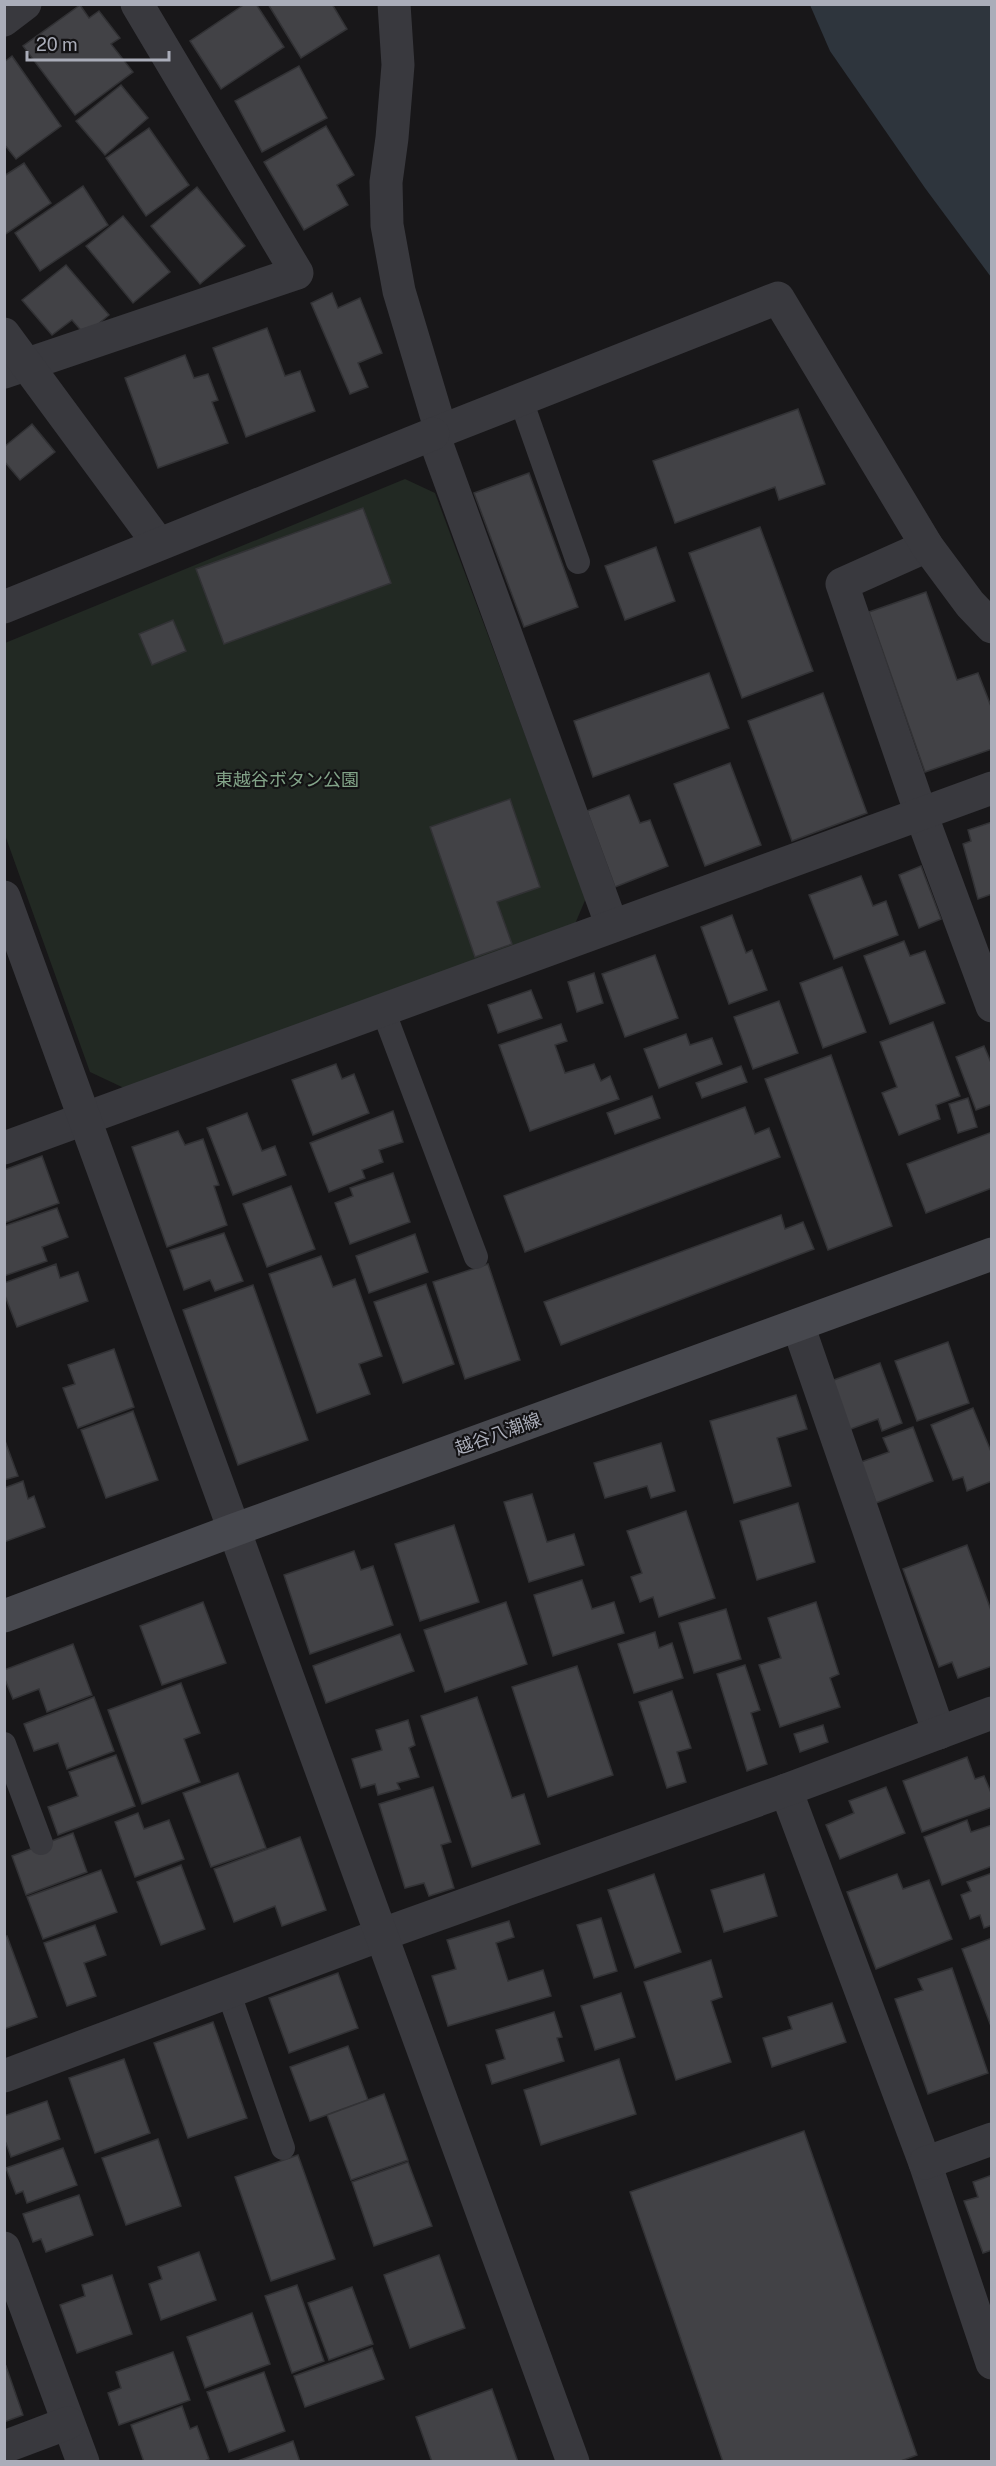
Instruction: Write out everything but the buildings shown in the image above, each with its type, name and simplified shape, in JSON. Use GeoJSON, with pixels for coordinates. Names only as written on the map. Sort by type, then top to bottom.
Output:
{"type":"FeatureCollection","features":[{"type":"Feature","properties":{"kind":"main road","name":"越谷八潮線"},"geometry":{"type":"LineString","coordinates":[[4,1616],[992,1254]]}},
{"type":"Feature","properties":{"kind":"street"},"geometry":{"type":"LineString","coordinates":[[4,21],[25,4]]}},
{"type":"Feature","properties":{"kind":"street"},"geometry":{"type":"LineString","coordinates":[[16,368],[297,273],[137,4]]}},
{"type":"Feature","properties":{"kind":"street"},"geometry":{"type":"LineString","coordinates":[[394,4],[398,65],[386,182],[387,225],[399,291],[437,432],[612,926]]}},
{"type":"Feature","properties":{"kind":"street"},"geometry":{"type":"LineString","coordinates":[[4,607],[158,543],[778,298],[927,546],[970,604],[992,627]]}},
{"type":"Feature","properties":{"kind":"street"},"geometry":{"type":"LineString","coordinates":[[4,334],[16,368],[158,543]]}},
{"type":"Feature","properties":{"kind":"street"},"geometry":{"type":"LineString","coordinates":[[927,546],[842,584],[921,813],[992,1006]]}},
{"type":"Feature","properties":{"kind":"street"},"geometry":{"type":"LineString","coordinates":[[4,1148],[992,788]]}},
{"type":"Feature","properties":{"kind":"street"},"geometry":{"type":"LineString","coordinates":[[4,897],[573,2462]]}},
{"type":"Feature","properties":{"kind":"street"},"geometry":{"type":"LineString","coordinates":[[798,1325],[939,1733]]}},
{"type":"Feature","properties":{"kind":"street"},"geometry":{"type":"LineString","coordinates":[[4,2076],[229,1994],[382,1934],[786,1790],[992,1713]]}},
{"type":"Feature","properties":{"kind":"street"},"geometry":{"type":"LineString","coordinates":[[786,1790],[925,2163],[992,2363]]}},
{"type":"Feature","properties":{"kind":"street"},"geometry":{"type":"LineString","coordinates":[[925,2163],[992,2139]]}},
{"type":"Feature","properties":{"kind":"street"},"geometry":{"type":"LineString","coordinates":[[4,2248],[82,2462]]}},
{"type":"Feature","properties":{"kind":"street"},"geometry":{"type":"LineString","coordinates":[[4,2447],[68,2423]]}},
{"type":"Feature","properties":{"kind":"lane"},"geometry":{"type":"LineString","coordinates":[[521,400],[578,562]]}},
{"type":"Feature","properties":{"kind":"lane"},"geometry":{"type":"LineString","coordinates":[[383,1010],[476,1257]]}},
{"type":"Feature","properties":{"kind":"lane"},"geometry":{"type":"LineString","coordinates":[[4,1744],[41,1843]]}},
{"type":"Feature","properties":{"kind":"lane"},"geometry":{"type":"LineString","coordinates":[[229,1994],[283,2148]]}},
{"type":"Feature","properties":{"kind":"green space","name":"東越谷ボタン公園"},"geometry":{"type":"Polygon","coordinates":[[[405,479],[435,493],[586,898],[575,924],[124,1088],[90,1072],[5,835],[5,643],[405,479]]]}},
{"type":"Feature","properties":{"kind":"shaded area"},"geometry":{"type":"Polygon","coordinates":[[[810,5],[991,5],[991,277],[925,188],[830,51],[810,5]]]}}]}
